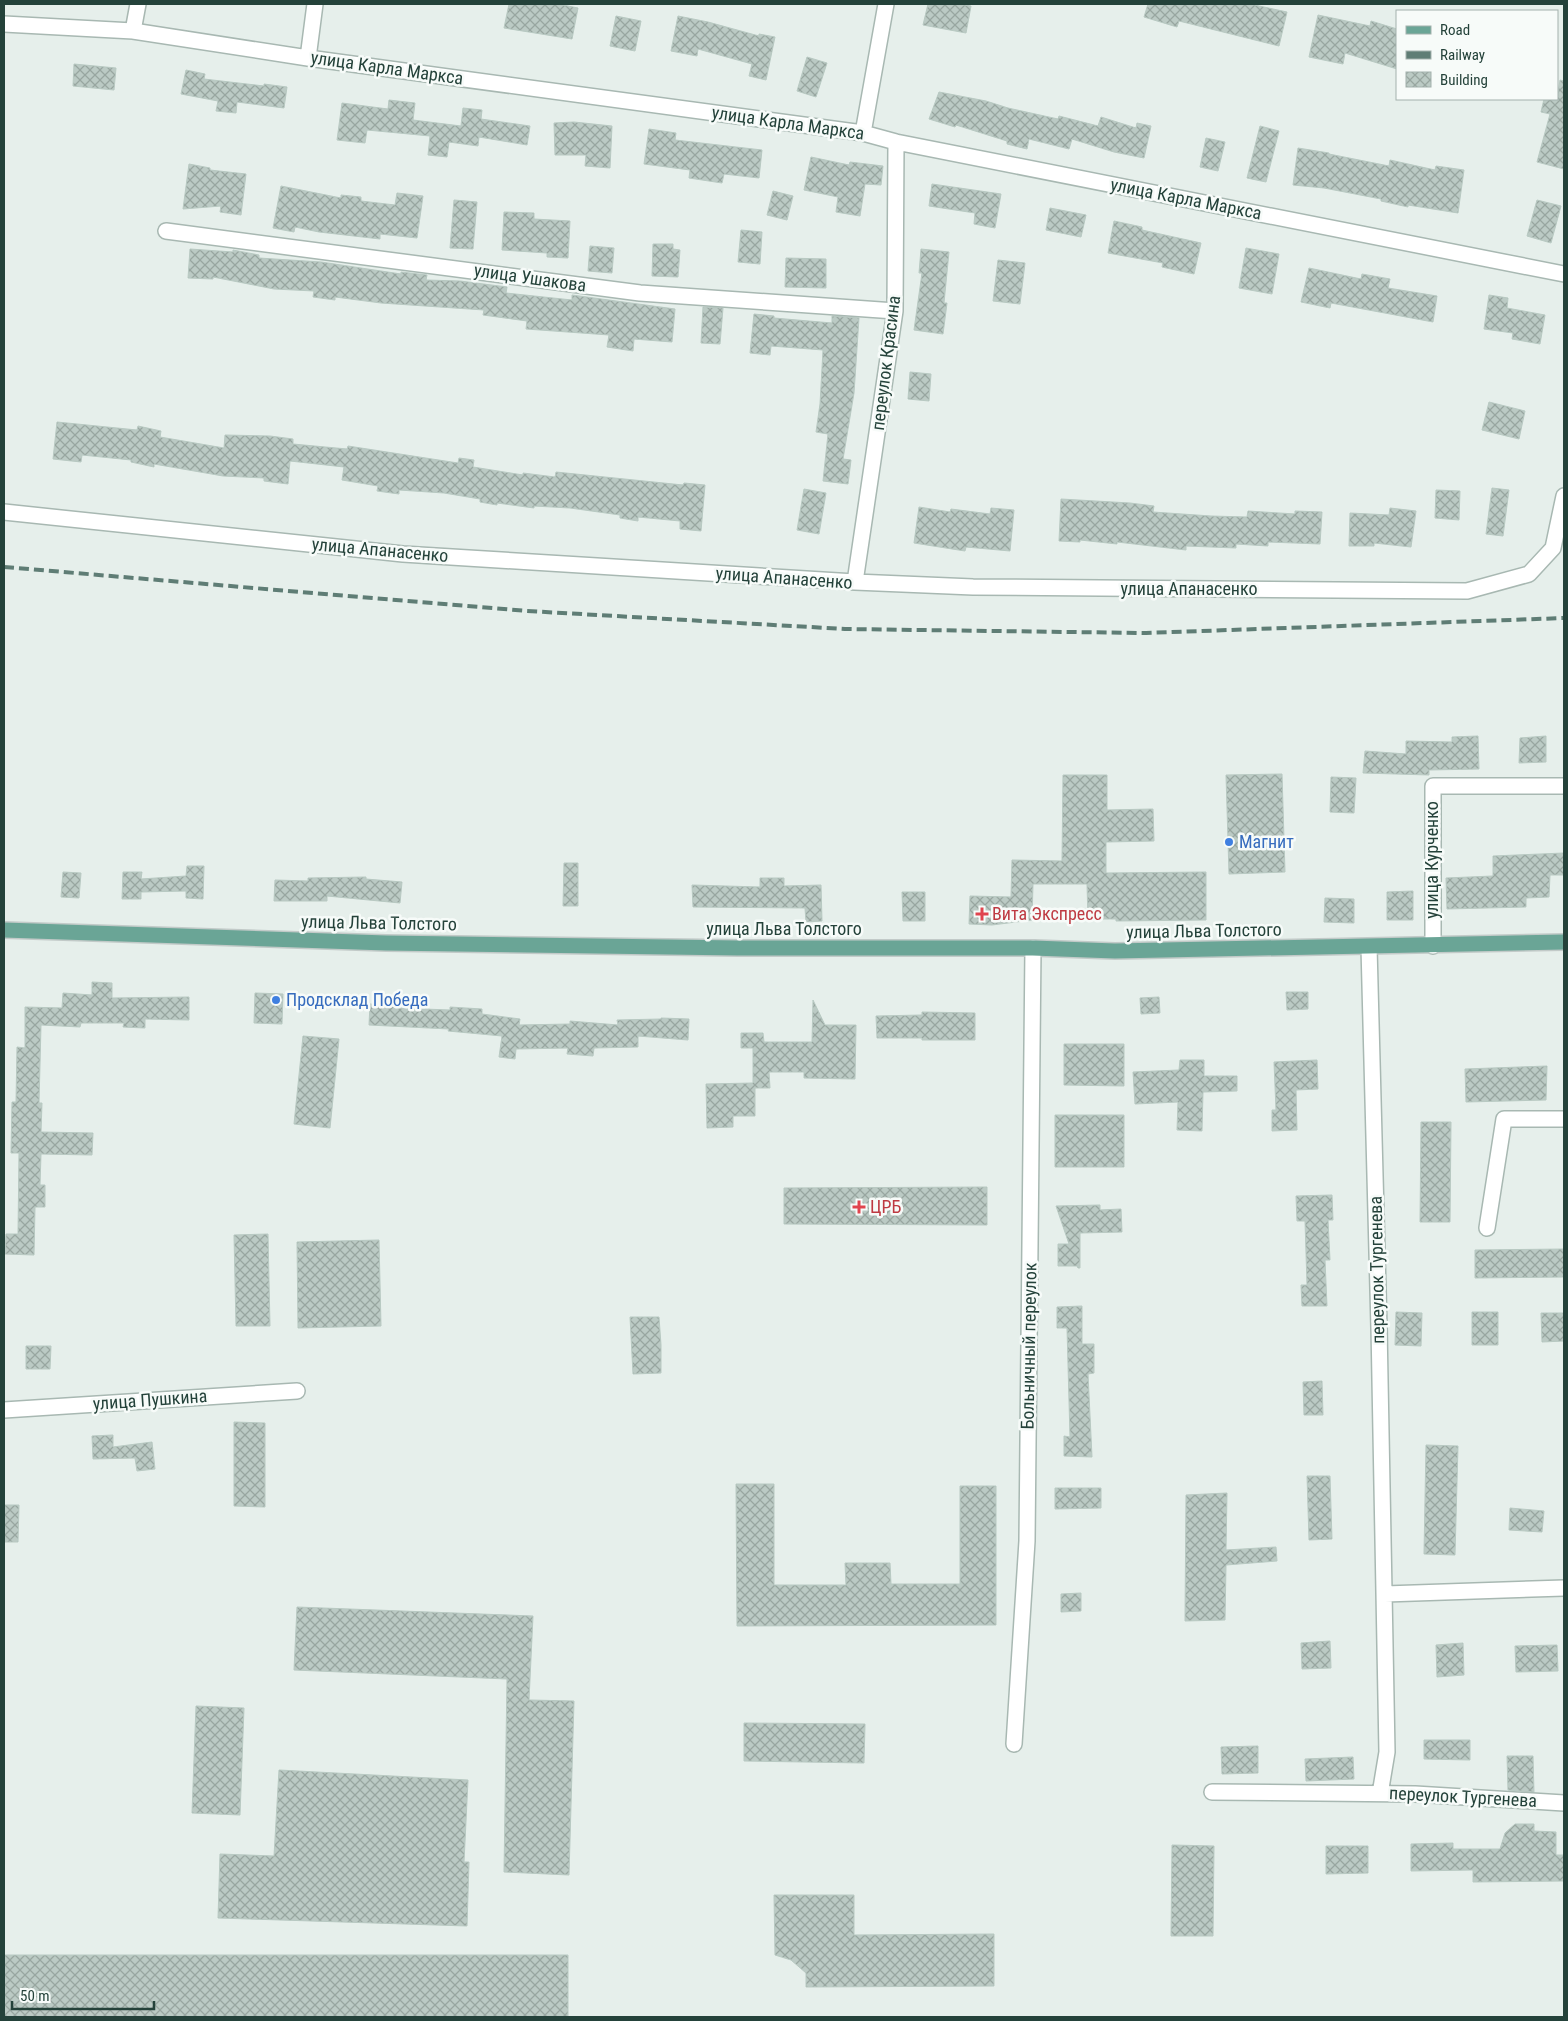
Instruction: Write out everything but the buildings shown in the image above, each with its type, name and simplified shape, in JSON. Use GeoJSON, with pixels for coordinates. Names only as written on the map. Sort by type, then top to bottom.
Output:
{"type":"FeatureCollection","features":[{"type":"Feature","properties":{"kind":"main road","name":"улица Льва Толстого"},"geometry":{"type":"LineString","coordinates":[[4,930],[386,943],[738,948],[1032,948],[1115,951],[1564,942]]}},
{"type":"Feature","properties":{"kind":"street"},"geometry":{"type":"LineString","coordinates":[[134,31],[138,4]]}},
{"type":"Feature","properties":{"kind":"street"},"geometry":{"type":"LineString","coordinates":[[308,58],[315,4]]}},
{"type":"Feature","properties":{"kind":"street"},"geometry":{"type":"LineString","coordinates":[[863,132],[886,4]]}},
{"type":"Feature","properties":{"kind":"street","name":"улица Карла Маркса"},"geometry":{"type":"LineString","coordinates":[[4,24],[134,31],[308,58],[863,132],[896,142],[1564,274]]}},
{"type":"Feature","properties":{"kind":"street","name":"переулок Красина"},"geometry":{"type":"LineString","coordinates":[[856,582],[895,311],[896,142]]}},
{"type":"Feature","properties":{"kind":"street","name":"улица Ушакова"},"geometry":{"type":"LineString","coordinates":[[166,231],[640,294],[895,311]]}},
{"type":"Feature","properties":{"kind":"street","name":"улица Апанасенко"},"geometry":{"type":"LineString","coordinates":[[4,512],[403,554],[856,582],[973,587],[1467,591],[1529,574],[1553,548],[1564,496]]}},
{"type":"Feature","properties":{"kind":"street","name":"улица Курченко"},"geometry":{"type":"LineString","coordinates":[[1433,946],[1433,786],[1564,786]]}},
{"type":"Feature","properties":{"kind":"street","name":"переулок Тургенева"},"geometry":{"type":"LineString","coordinates":[[1369,947],[1378,1229],[1379,1376],[1387,1752],[1380,1794],[1415,1794],[1564,1803]]}},
{"type":"Feature","properties":{"kind":"street","name":"Больничный переулок"},"geometry":{"type":"LineString","coordinates":[[1014,1744],[1027,1541],[1032,948]]}},
{"type":"Feature","properties":{"kind":"street"},"geometry":{"type":"LineString","coordinates":[[1486,1228],[1504,1119],[1564,1119]]}},
{"type":"Feature","properties":{"kind":"street","name":"улица Пушкина"},"geometry":{"type":"LineString","coordinates":[[4,1410],[297,1391]]}},
{"type":"Feature","properties":{"kind":"street"},"geometry":{"type":"LineString","coordinates":[[1384,1594],[1564,1588]]}},
{"type":"Feature","properties":{"kind":"street"},"geometry":{"type":"LineString","coordinates":[[1212,1792],[1380,1794]]}},
{"type":"Feature","properties":{"kind":"railway"},"geometry":{"type":"LineString","coordinates":[[4,567],[527,611],[845,629],[1146,633],[1564,618]]}},
{"type":"Feature","properties":{"kind":"place","name":"Магнит"},"geometry":{"type":"Point","coordinates":[1229,842]}},
{"type":"Feature","properties":{"kind":"place","name":"Вита Экспресс"},"geometry":{"type":"Point","coordinates":[982,914]}},
{"type":"Feature","properties":{"kind":"place","name":"Продсклад Победа"},"geometry":{"type":"Point","coordinates":[276,1000]}},
{"type":"Feature","properties":{"kind":"place","name":"ЦРБ"},"geometry":{"type":"Point","coordinates":[859,1207]}}]}
